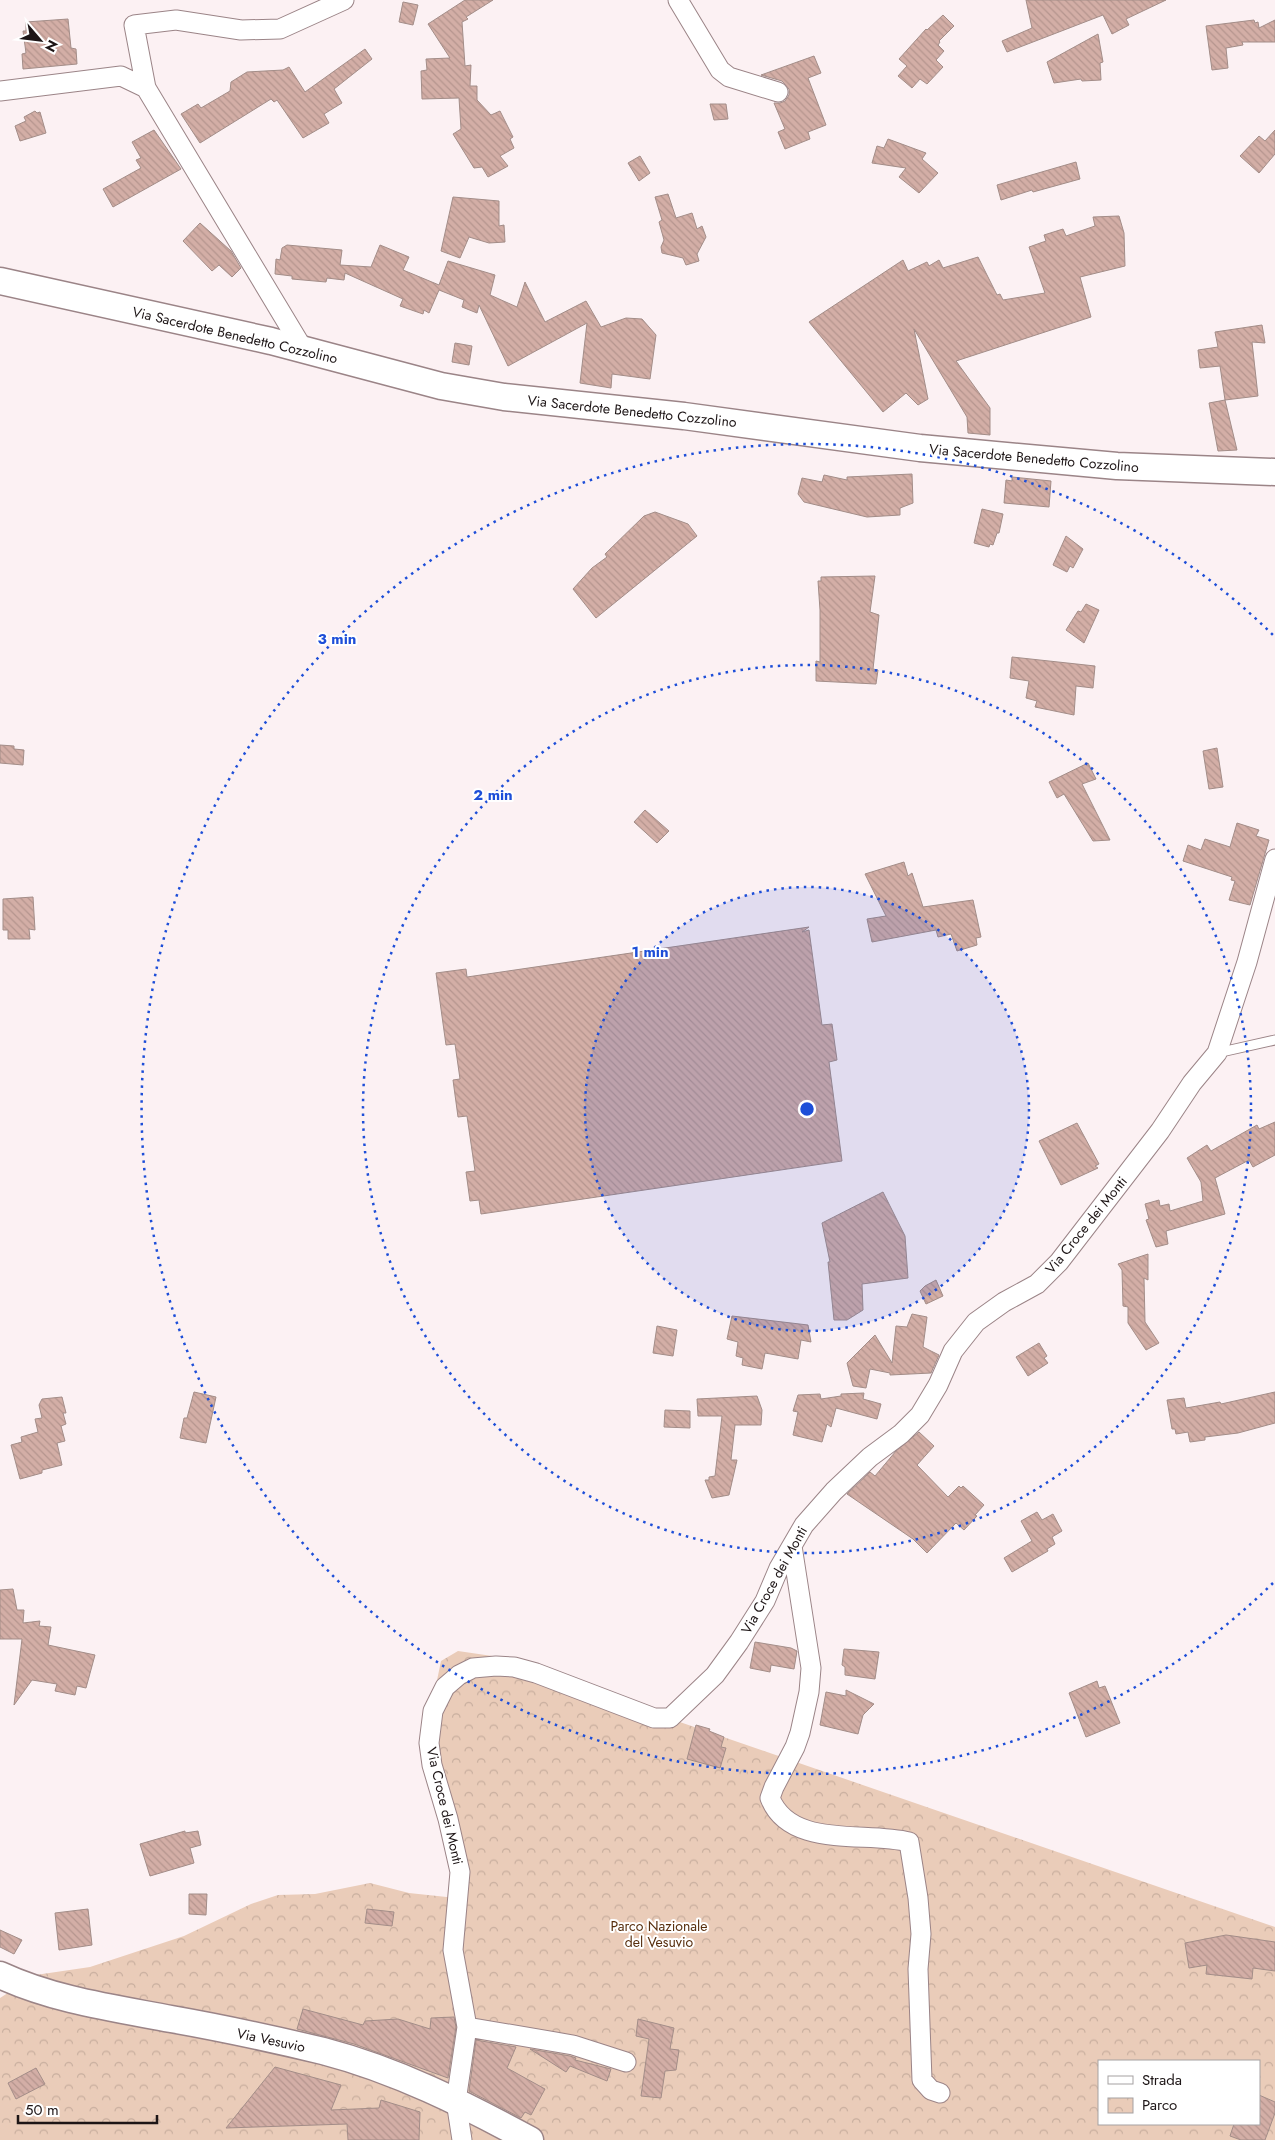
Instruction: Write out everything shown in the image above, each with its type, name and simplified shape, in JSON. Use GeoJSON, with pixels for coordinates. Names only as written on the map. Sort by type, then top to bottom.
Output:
{"type":"FeatureCollection","features":[{"type":"Feature","properties":{"kind":"main road","name":"Via Sacerdote Benedetto Cozzolino"},"geometry":{"type":"LineString","coordinates":[[0,281],[303,350],[441,386],[504,397],[684,416],[920,448],[1117,466],[1275,472]]}},
{"type":"Feature","properties":{"kind":"main road","name":"Via Vesuvio"},"geometry":{"type":"LineString","coordinates":[[0,1975],[70,2001],[182,2021],[324,2052],[402,2077],[456,2101],[530,2140]]}},
{"type":"Feature","properties":{"kind":"street"},"geometry":{"type":"LineString","coordinates":[[303,350],[146,88],[134,25],[176,20],[241,30],[280,30],[344,0]]}},
{"type":"Feature","properties":{"kind":"street"},"geometry":{"type":"LineString","coordinates":[[678,0],[720,70],[729,77],[778,92]]}},
{"type":"Feature","properties":{"kind":"street"},"geometry":{"type":"LineString","coordinates":[[0,91],[121,76],[146,88]]}},
{"type":"Feature","properties":{"kind":"street","name":"Via Croce dei Monti"},"geometry":{"type":"LineString","coordinates":[[462,2140],[456,2101],[467,2027],[453,1950],[460,1872],[448,1819],[432,1764],[429,1743],[433,1711],[445,1687],[459,1674],[473,1668],[514,1667],[536,1673],[654,1718],[670,1718],[715,1675],[765,1601],[779,1568],[804,1525],[834,1491],[870,1457],[901,1434],[920,1415],[938,1384],[953,1351],[976,1322],[1004,1302],[1036,1284],[1059,1262],[1160,1131],[1192,1083],[1217,1054],[1247,962],[1275,860]]}},
{"type":"Feature","properties":{"kind":"street"},"geometry":{"type":"LineString","coordinates":[[792,1546],[811,1668],[809,1692],[796,1747],[770,1798],[774,1808],[782,1818],[801,1829],[842,1836],[908,1842],[918,1898],[921,1934],[918,1969],[922,2080],[931,2090],[940,2093]]}},
{"type":"Feature","properties":{"kind":"street"},"geometry":{"type":"LineString","coordinates":[[467,2027],[573,2045],[626,2062]]}},
{"type":"Feature","properties":{"kind":"lane"},"geometry":{"type":"LineString","coordinates":[[1217,1054],[1275,1040]]}},
{"type":"Feature","properties":{"kind":"green space","name":"Parco Nazionale del Vesuvio"},"geometry":{"type":"Polygon","coordinates":[[[458,1651],[506,1658],[674,1720],[1275,1927],[1275,2140],[0,2140],[0,1998],[22,1984],[22,1977],[90,1967],[184,1936],[251,1904],[278,1895],[315,1894],[370,1883],[409,1893],[456,1898],[432,1773],[435,1690],[441,1661],[458,1651]]]}},
{"type":"Feature","properties":{"kind":"building"},"geometry":{"type":"Polygon","coordinates":[[[465,0],[493,0],[466,17],[468,19],[462,22],[465,66],[471,65],[470,86],[477,86],[477,100],[491,115],[500,111],[513,137],[510,139],[514,148],[500,156],[508,166],[488,177],[482,167],[474,168],[453,134],[461,129],[459,98],[422,99],[421,71],[427,70],[426,59],[450,58],[428,24],[465,0]]]}},
{"type":"Feature","properties":{"kind":"building"},"geometry":{"type":"Polygon","coordinates":[[[1026,0],[1166,0],[1126,19],[1129,25],[1112,34],[1103,15],[1007,52],[1002,41],[1032,28],[1026,0]]]}},
{"type":"Feature","properties":{"kind":"building"},"geometry":{"type":"Polygon","coordinates":[[[403,2],[418,5],[413,25],[399,22],[403,2]]]}},
{"type":"Feature","properties":{"kind":"building"},"geometry":{"type":"Polygon","coordinates":[[[943,15],[954,26],[939,41],[938,45],[944,51],[936,60],[943,67],[927,84],[920,79],[912,88],[898,76],[907,66],[899,59],[926,29],[943,15]]]}},
{"type":"Feature","properties":{"kind":"building"},"geometry":{"type":"Polygon","coordinates":[[[68,19],[71,48],[76,49],[77,64],[23,69],[22,54],[26,53],[23,31],[26,31],[26,22],[68,19]]]}},
{"type":"Feature","properties":{"kind":"building"},"geometry":{"type":"Polygon","coordinates":[[[1254,20],[1255,23],[1258,22],[1259,28],[1275,20],[1275,42],[1242,42],[1243,45],[1226,48],[1228,68],[1212,70],[1206,26],[1254,20]]]}},
{"type":"Feature","properties":{"kind":"building"},"geometry":{"type":"Polygon","coordinates":[[[1098,34],[1103,62],[1100,63],[1101,80],[1082,81],[1081,79],[1054,83],[1047,62],[1098,34]]]}},
{"type":"Feature","properties":{"kind":"building"},"geometry":{"type":"Polygon","coordinates":[[[365,49],[372,59],[334,89],[342,103],[324,114],[329,123],[303,138],[277,100],[274,102],[271,99],[200,143],[181,114],[198,104],[201,108],[230,91],[231,82],[247,72],[283,70],[289,67],[305,92],[365,49]]]}},
{"type":"Feature","properties":{"kind":"building"},"geometry":{"type":"Polygon","coordinates":[[[814,56],[821,73],[808,78],[826,125],[808,132],[810,139],[785,149],[778,132],[785,129],[774,103],[785,101],[789,95],[789,89],[782,81],[761,75],[814,56]]]}},
{"type":"Feature","properties":{"kind":"building"},"geometry":{"type":"Polygon","coordinates":[[[710,104],[726,104],[728,119],[714,120],[710,104]]]}},
{"type":"Feature","properties":{"kind":"building"},"geometry":{"type":"Polygon","coordinates":[[[35,111],[37,113],[40,112],[46,133],[20,141],[15,126],[26,121],[24,117],[35,111]]]}},
{"type":"Feature","properties":{"kind":"building"},"geometry":{"type":"Polygon","coordinates":[[[154,130],[181,169],[113,207],[103,189],[141,168],[136,160],[141,158],[132,142],[154,130]]]}},
{"type":"Feature","properties":{"kind":"building"},"geometry":{"type":"Polygon","coordinates":[[[1275,130],[1275,154],[1259,173],[1240,156],[1259,136],[1265,141],[1275,130]]]}},
{"type":"Feature","properties":{"kind":"building"},"geometry":{"type":"Polygon","coordinates":[[[888,139],[926,153],[922,159],[938,173],[919,193],[899,177],[906,168],[872,163],[877,146],[884,148],[888,139]]]}},
{"type":"Feature","properties":{"kind":"building"},"geometry":{"type":"Polygon","coordinates":[[[640,156],[650,173],[639,181],[628,163],[640,156]]]}},
{"type":"Feature","properties":{"kind":"building"},"geometry":{"type":"Polygon","coordinates":[[[1076,162],[1080,179],[1033,192],[1032,190],[1001,200],[997,185],[1076,162]]]}},
{"type":"Feature","properties":{"kind":"building"},"geometry":{"type":"Polygon","coordinates":[[[668,194],[676,218],[692,213],[697,229],[702,226],[706,237],[697,254],[699,261],[686,265],[683,258],[662,253],[661,247],[664,240],[659,222],[662,220],[655,197],[668,194]]]}},
{"type":"Feature","properties":{"kind":"building"},"geometry":{"type":"Polygon","coordinates":[[[453,197],[499,201],[499,226],[504,225],[505,242],[489,243],[469,237],[460,258],[441,251],[453,197]]]}},
{"type":"Feature","properties":{"kind":"building"},"geometry":{"type":"Polygon","coordinates":[[[1119,216],[1124,233],[1125,266],[1080,277],[1091,317],[956,361],[990,408],[990,435],[968,433],[967,417],[914,329],[928,399],[918,405],[906,393],[883,412],[809,322],[903,260],[908,271],[927,262],[929,266],[939,260],[943,268],[978,257],[997,295],[1000,294],[1003,300],[1045,293],[1029,247],[1046,241],[1044,235],[1063,229],[1066,236],[1095,226],[1093,217],[1119,216]]]}},
{"type":"Feature","properties":{"kind":"building"},"geometry":{"type":"Polygon","coordinates":[[[200,223],[231,251],[241,268],[232,277],[219,265],[212,271],[183,241],[200,223]]]}},
{"type":"Feature","properties":{"kind":"building"},"geometry":{"type":"Polygon","coordinates":[[[287,245],[342,250],[340,265],[371,267],[380,245],[409,257],[403,270],[439,285],[448,261],[495,275],[490,295],[517,307],[525,282],[545,322],[586,301],[601,327],[626,318],[642,319],[656,335],[650,379],[612,374],[611,388],[580,383],[587,323],[508,366],[479,305],[477,313],[462,307],[464,300],[439,290],[429,313],[424,310],[423,314],[400,306],[403,299],[345,273],[344,280],[327,278],[326,282],[292,279],[292,276],[275,274],[276,259],[280,260],[282,248],[287,245]]]}},
{"type":"Feature","properties":{"kind":"building"},"geometry":{"type":"Polygon","coordinates":[[[1262,325],[1265,343],[1252,342],[1258,396],[1225,400],[1220,366],[1200,368],[1198,350],[1218,347],[1215,332],[1262,325]]]}},
{"type":"Feature","properties":{"kind":"building"},"geometry":{"type":"Polygon","coordinates":[[[455,343],[472,346],[469,365],[452,362],[455,343]]]}},
{"type":"Feature","properties":{"kind":"building"},"geometry":{"type":"Polygon","coordinates":[[[1225,400],[1237,450],[1218,451],[1209,403],[1225,400]]]}},
{"type":"Feature","properties":{"kind":"building"},"geometry":{"type":"Polygon","coordinates":[[[912,474],[913,503],[900,508],[900,515],[867,517],[804,502],[798,494],[802,478],[822,482],[824,475],[847,480],[847,477],[912,474]]]}},
{"type":"Feature","properties":{"kind":"building"},"geometry":{"type":"Polygon","coordinates":[[[1012,477],[1051,481],[1049,507],[1004,503],[1006,480],[1012,481],[1012,477]]]}},
{"type":"Feature","properties":{"kind":"building"},"geometry":{"type":"Polygon","coordinates":[[[982,509],[1003,514],[999,533],[997,533],[993,545],[990,544],[989,547],[974,543],[982,509]]]}},
{"type":"Feature","properties":{"kind":"building"},"geometry":{"type":"Polygon","coordinates":[[[655,512],[688,524],[697,536],[596,618],[573,589],[592,568],[607,557],[605,554],[644,516],[655,512]]]}},
{"type":"Feature","properties":{"kind":"building"},"geometry":{"type":"Polygon","coordinates":[[[1066,536],[1083,549],[1073,568],[1070,566],[1067,572],[1053,565],[1066,536]]]}},
{"type":"Feature","properties":{"kind":"building"},"geometry":{"type":"Polygon","coordinates":[[[875,576],[870,612],[879,615],[873,669],[878,670],[876,684],[816,681],[816,661],[820,662],[818,581],[821,581],[821,577],[875,576]]]}},
{"type":"Feature","properties":{"kind":"building"},"geometry":{"type":"Polygon","coordinates":[[[1086,604],[1099,610],[1084,643],[1066,630],[1078,611],[1081,612],[1086,604]]]}},
{"type":"Feature","properties":{"kind":"building"},"geometry":{"type":"Polygon","coordinates":[[[1012,657],[1095,666],[1093,688],[1076,686],[1074,715],[1035,707],[1037,701],[1026,698],[1029,681],[1010,678],[1012,657]]]}},
{"type":"Feature","properties":{"kind":"building"},"geometry":{"type":"Polygon","coordinates":[[[0,745],[14,746],[14,749],[24,750],[23,765],[0,763],[0,745]]]}},
{"type":"Feature","properties":{"kind":"building"},"geometry":{"type":"Polygon","coordinates":[[[1217,748],[1223,787],[1209,789],[1203,751],[1217,748]]]}},
{"type":"Feature","properties":{"kind":"building"},"geometry":{"type":"Polygon","coordinates":[[[1088,763],[1096,779],[1082,784],[1110,840],[1093,841],[1064,794],[1057,798],[1049,782],[1088,763]]]}},
{"type":"Feature","properties":{"kind":"building"},"geometry":{"type":"Polygon","coordinates":[[[645,810],[669,831],[657,843],[634,822],[645,810]]]}},
{"type":"Feature","properties":{"kind":"building"},"geometry":{"type":"Polygon","coordinates":[[[1237,823],[1259,830],[1256,836],[1269,840],[1250,905],[1229,900],[1235,881],[1231,880],[1232,877],[1183,861],[1188,845],[1201,850],[1205,839],[1230,847],[1237,823]]]}},
{"type":"Feature","properties":{"kind":"building"},"geometry":{"type":"Polygon","coordinates":[[[904,862],[908,876],[912,873],[923,907],[973,900],[981,937],[976,938],[977,945],[957,951],[951,934],[938,937],[936,930],[872,942],[867,919],[886,916],[865,874],[904,862]]]}},
{"type":"Feature","properties":{"kind":"building"},"geometry":{"type":"Polygon","coordinates":[[[33,897],[35,930],[29,929],[30,939],[8,939],[8,930],[3,930],[3,899],[33,897]]]}},
{"type":"Feature","properties":{"kind":"building"},"geometry":{"type":"Polygon","coordinates":[[[809,927],[802,932],[809,930],[822,1025],[832,1024],[837,1060],[829,1062],[842,1161],[481,1214],[479,1200],[470,1201],[466,1172],[475,1171],[467,1116],[458,1117],[453,1080],[460,1079],[455,1044],[446,1045],[436,973],[466,969],[467,977],[809,927]]]}},
{"type":"Feature","properties":{"kind":"building"},"geometry":{"type":"Polygon","coordinates":[[[1275,1122],[1275,1155],[1253,1167],[1249,1160],[1215,1178],[1225,1214],[1166,1231],[1168,1244],[1156,1247],[1146,1220],[1149,1219],[1145,1204],[1159,1200],[1160,1206],[1169,1204],[1170,1211],[1203,1201],[1201,1182],[1187,1158],[1207,1145],[1211,1151],[1257,1125],[1259,1129],[1275,1122]]]}},
{"type":"Feature","properties":{"kind":"building"},"geometry":{"type":"Polygon","coordinates":[[[1077,1123],[1099,1164],[1095,1166],[1098,1168],[1061,1185],[1039,1141],[1077,1123]]]}},
{"type":"Feature","properties":{"kind":"building"},"geometry":{"type":"Polygon","coordinates":[[[883,1192],[905,1236],[908,1278],[862,1284],[863,1310],[847,1320],[834,1320],[828,1262],[830,1262],[822,1223],[883,1192]]]}},
{"type":"Feature","properties":{"kind":"building"},"geometry":{"type":"Polygon","coordinates":[[[1148,1254],[1148,1280],[1144,1278],[1145,1322],[1159,1343],[1146,1350],[1128,1323],[1128,1307],[1123,1306],[1122,1270],[1118,1264],[1148,1254]]]}},
{"type":"Feature","properties":{"kind":"building"},"geometry":{"type":"Polygon","coordinates":[[[936,1280],[943,1296],[926,1304],[920,1291],[936,1280]]]}},
{"type":"Feature","properties":{"kind":"building"},"geometry":{"type":"Polygon","coordinates":[[[912,1314],[927,1317],[923,1347],[939,1355],[931,1373],[890,1375],[890,1373],[870,1369],[866,1388],[853,1386],[847,1363],[875,1335],[892,1363],[896,1326],[907,1327],[912,1314]]]}},
{"type":"Feature","properties":{"kind":"building"},"geometry":{"type":"Polygon","coordinates":[[[732,1316],[808,1325],[811,1342],[801,1340],[798,1359],[765,1353],[762,1369],[742,1365],[743,1358],[736,1356],[738,1342],[727,1339],[732,1316]]]}},
{"type":"Feature","properties":{"kind":"building"},"geometry":{"type":"Polygon","coordinates":[[[657,1326],[677,1330],[673,1356],[653,1353],[657,1326]]]}},
{"type":"Feature","properties":{"kind":"building"},"geometry":{"type":"Polygon","coordinates":[[[1039,1343],[1047,1356],[1044,1358],[1048,1363],[1028,1376],[1016,1357],[1039,1343]]]}},
{"type":"Feature","properties":{"kind":"building"},"geometry":{"type":"Polygon","coordinates":[[[194,1392],[216,1397],[206,1443],[180,1438],[184,1418],[187,1418],[194,1392]]]}},
{"type":"Feature","properties":{"kind":"building"},"geometry":{"type":"Polygon","coordinates":[[[1275,1392],[1275,1423],[1238,1433],[1205,1437],[1205,1440],[1190,1442],[1188,1432],[1176,1434],[1175,1429],[1172,1429],[1167,1400],[1184,1398],[1186,1408],[1220,1402],[1221,1404],[1275,1392]]]}},
{"type":"Feature","properties":{"kind":"building"},"geometry":{"type":"Polygon","coordinates":[[[864,1393],[863,1399],[881,1404],[877,1419],[836,1408],[831,1427],[827,1424],[822,1442],[793,1435],[798,1412],[793,1411],[798,1395],[820,1394],[821,1399],[841,1396],[841,1394],[864,1393]]]}},
{"type":"Feature","properties":{"kind":"building"},"geometry":{"type":"Polygon","coordinates":[[[757,1396],[762,1410],[761,1425],[735,1425],[731,1460],[737,1460],[729,1495],[712,1498],[705,1480],[715,1476],[722,1416],[698,1416],[697,1399],[757,1396]]]}},
{"type":"Feature","properties":{"kind":"building"},"geometry":{"type":"Polygon","coordinates":[[[62,1397],[66,1413],[63,1413],[66,1424],[61,1426],[65,1441],[57,1443],[62,1465],[42,1470],[42,1473],[20,1479],[11,1445],[22,1442],[21,1437],[38,1432],[35,1419],[42,1418],[39,1405],[42,1399],[62,1397]]]}},
{"type":"Feature","properties":{"kind":"building"},"geometry":{"type":"Polygon","coordinates":[[[665,1410],[690,1411],[690,1428],[664,1427],[665,1410]]]}},
{"type":"Feature","properties":{"kind":"building"},"geometry":{"type":"Polygon","coordinates":[[[919,1432],[934,1446],[917,1465],[948,1497],[959,1486],[961,1488],[963,1486],[984,1505],[964,1530],[956,1523],[927,1553],[913,1539],[847,1494],[870,1472],[875,1476],[896,1451],[919,1432]]]}},
{"type":"Feature","properties":{"kind":"building"},"geometry":{"type":"Polygon","coordinates":[[[1037,1512],[1042,1520],[1053,1514],[1062,1531],[1052,1537],[1055,1544],[1047,1549],[1048,1551],[1012,1572],[1004,1558],[1032,1541],[1021,1521],[1037,1512]]]}},
{"type":"Feature","properties":{"kind":"building"},"geometry":{"type":"Polygon","coordinates":[[[13,1589],[17,1610],[24,1610],[23,1623],[40,1621],[39,1626],[51,1627],[48,1645],[95,1655],[86,1688],[77,1686],[75,1695],[55,1691],[57,1684],[32,1680],[14,1705],[22,1639],[0,1639],[0,1590],[13,1589]]]}},
{"type":"Feature","properties":{"kind":"building"},"geometry":{"type":"Polygon","coordinates":[[[755,1642],[791,1648],[797,1651],[794,1669],[771,1665],[770,1672],[750,1668],[755,1642]]]}},
{"type":"Feature","properties":{"kind":"building"},"geometry":{"type":"Polygon","coordinates":[[[844,1649],[879,1652],[875,1679],[845,1675],[845,1667],[842,1665],[844,1649]]]}},
{"type":"Feature","properties":{"kind":"building"},"geometry":{"type":"Polygon","coordinates":[[[1097,1681],[1099,1688],[1105,1686],[1120,1723],[1086,1737],[1069,1693],[1097,1681]]]}},
{"type":"Feature","properties":{"kind":"building"},"geometry":{"type":"Polygon","coordinates":[[[846,1690],[874,1704],[863,1715],[858,1734],[820,1725],[826,1692],[846,1696],[846,1690]]]}},
{"type":"Feature","properties":{"kind":"building"},"geometry":{"type":"Polygon","coordinates":[[[696,1725],[710,1729],[709,1731],[724,1737],[721,1747],[726,1748],[720,1768],[687,1759],[696,1725]]]}},
{"type":"Feature","properties":{"kind":"building"},"geometry":{"type":"Polygon","coordinates":[[[185,1831],[185,1833],[198,1831],[201,1845],[190,1848],[194,1863],[150,1876],[140,1844],[185,1831]]]}},
{"type":"Feature","properties":{"kind":"building"},"geometry":{"type":"Polygon","coordinates":[[[189,1894],[207,1894],[206,1915],[189,1914],[189,1894]]]}},
{"type":"Feature","properties":{"kind":"building"},"geometry":{"type":"Polygon","coordinates":[[[88,1909],[92,1945],[59,1950],[55,1913],[88,1909]]]}},
{"type":"Feature","properties":{"kind":"building"},"geometry":{"type":"Polygon","coordinates":[[[367,1909],[394,1912],[392,1926],[365,1923],[367,1909]]]}},
{"type":"Feature","properties":{"kind":"building"},"geometry":{"type":"Polygon","coordinates":[[[0,1930],[22,1940],[14,1954],[0,1947],[0,1930]]]}},
{"type":"Feature","properties":{"kind":"building"},"geometry":{"type":"Polygon","coordinates":[[[1226,1935],[1275,1942],[1275,1971],[1253,1968],[1252,1979],[1206,1974],[1207,1965],[1189,1968],[1185,1943],[1226,1935]]]}},
{"type":"Feature","properties":{"kind":"building"},"geometry":{"type":"Polygon","coordinates":[[[303,2009],[363,2025],[365,2021],[398,2019],[430,2029],[431,2018],[454,2017],[456,2027],[448,2078],[354,2044],[297,2029],[303,2009]]]}},
{"type":"Feature","properties":{"kind":"building"},"geometry":{"type":"Polygon","coordinates":[[[638,2019],[674,2028],[670,2049],[679,2050],[676,2070],[665,2071],[661,2098],[641,2096],[649,2039],[636,2036],[638,2019]]]}},
{"type":"Feature","properties":{"kind":"building"},"geometry":{"type":"Polygon","coordinates":[[[476,2040],[516,2047],[507,2068],[545,2089],[531,2115],[525,2112],[521,2118],[469,2091],[476,2040]]]}},
{"type":"Feature","properties":{"kind":"building"},"geometry":{"type":"Polygon","coordinates":[[[530,2049],[570,2056],[576,2058],[575,2060],[611,2069],[607,2081],[570,2066],[566,2072],[530,2049]]]}},
{"type":"Feature","properties":{"kind":"building"},"geometry":{"type":"Polygon","coordinates":[[[275,2067],[341,2085],[331,2110],[379,2108],[381,2100],[420,2112],[419,2140],[348,2140],[347,2124],[226,2128],[275,2067]]]}},
{"type":"Feature","properties":{"kind":"building"},"geometry":{"type":"Polygon","coordinates":[[[36,2068],[45,2084],[16,2099],[8,2083],[36,2068]]]}},
{"type":"Feature","properties":{"kind":"building"},"geometry":{"type":"Polygon","coordinates":[[[1260,2095],[1275,2102],[1275,2113],[1265,2140],[1241,2140],[1230,2136],[1234,2125],[1260,2125],[1260,2095]]]}}]}
